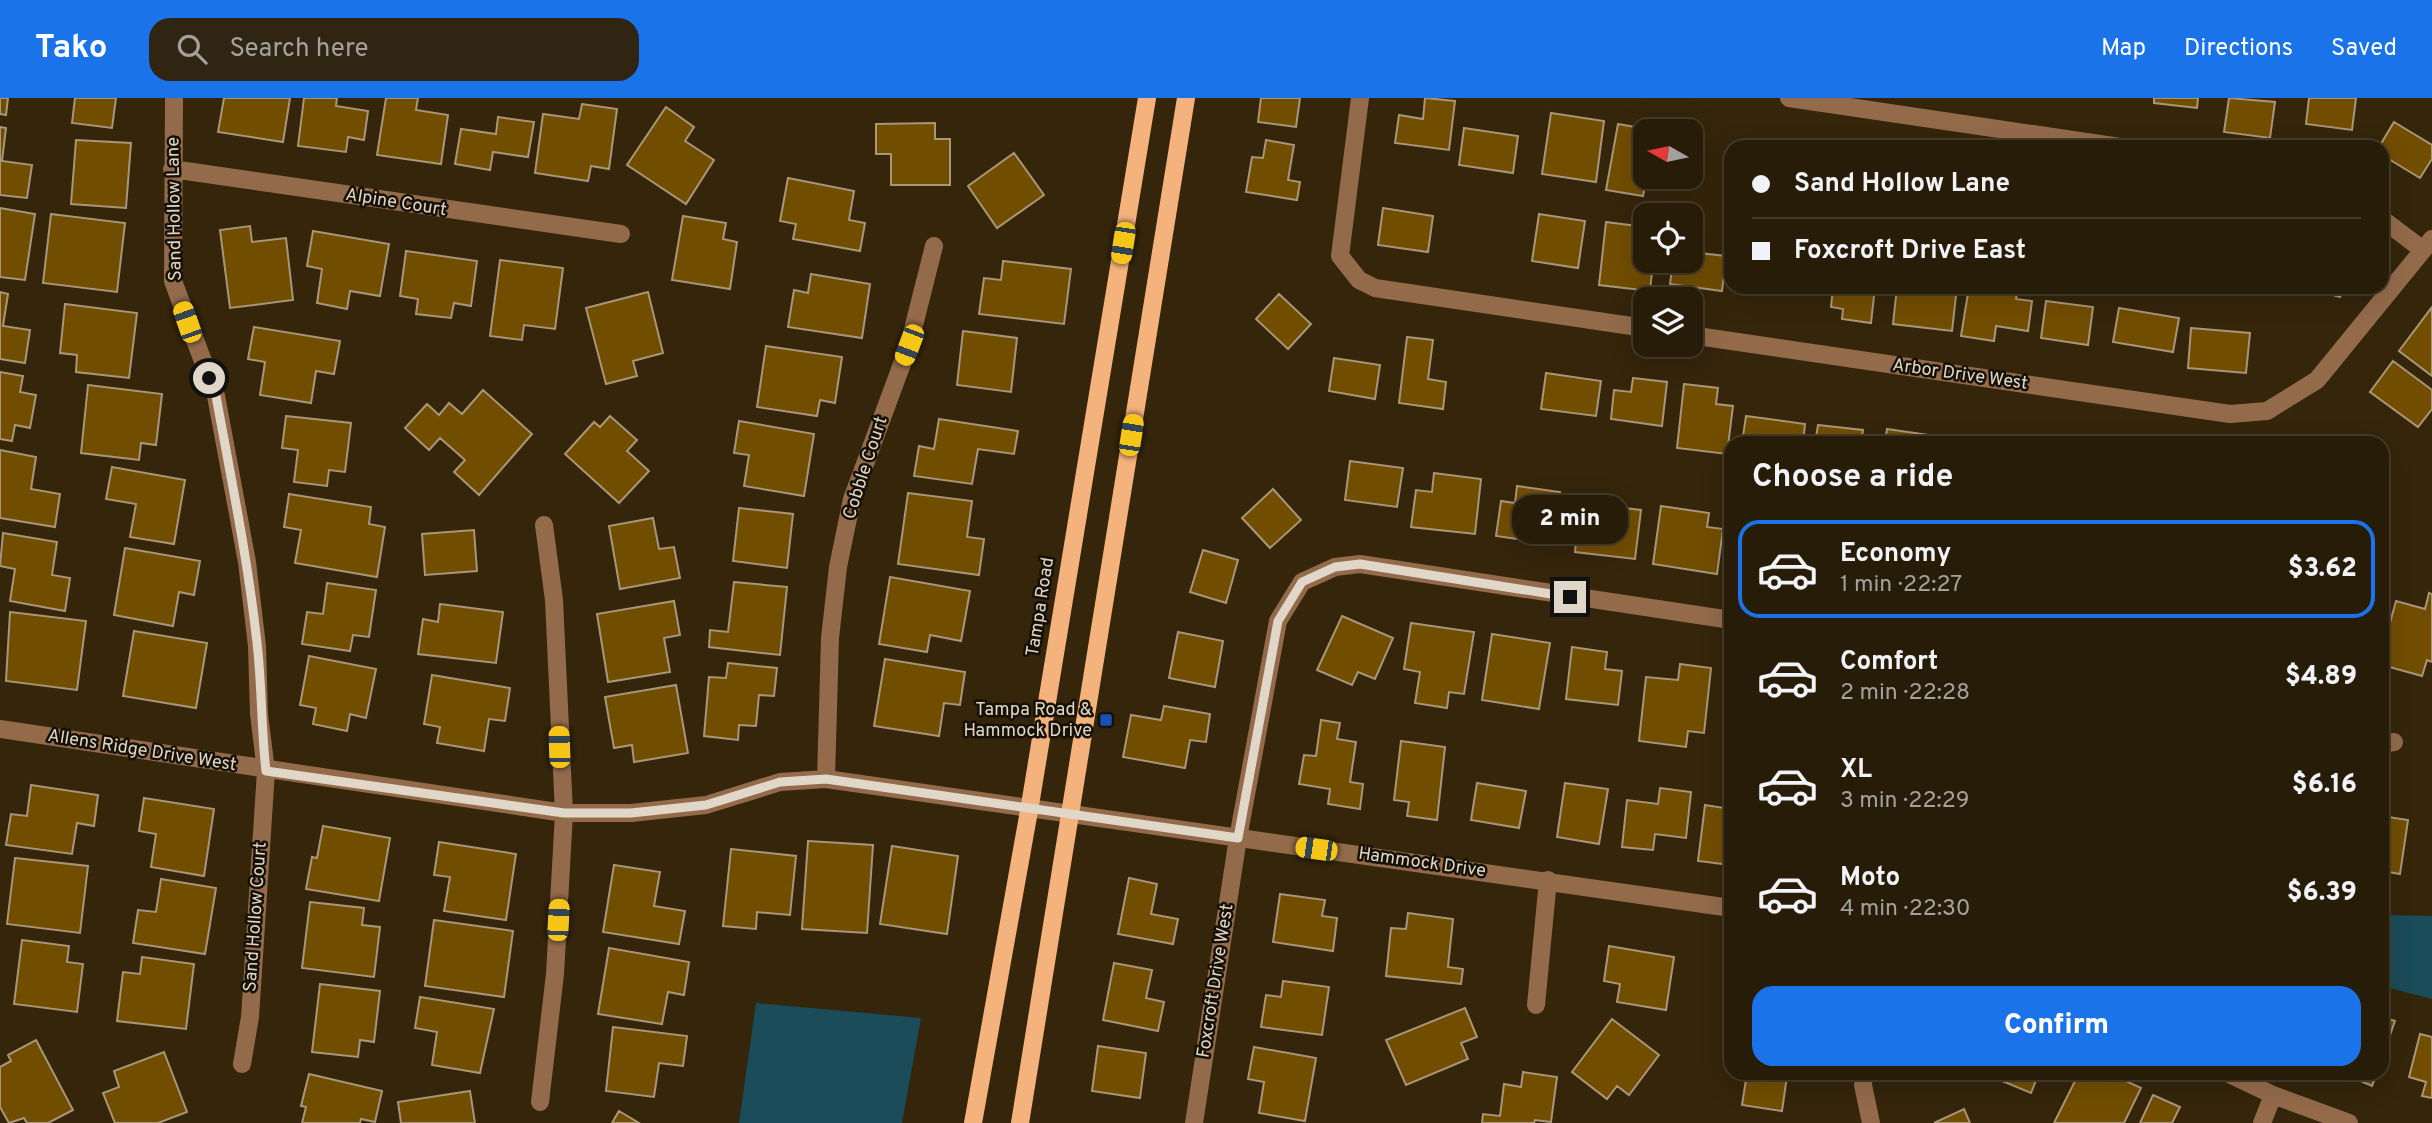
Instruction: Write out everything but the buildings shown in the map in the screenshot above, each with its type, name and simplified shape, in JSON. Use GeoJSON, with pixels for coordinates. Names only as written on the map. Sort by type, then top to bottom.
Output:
{"type":"FeatureCollection","features":[{"type":"Feature","properties":{"kind":"main road","name":"Tampa Road"},"geometry":{"type":"LineString","coordinates":[[973,1123],[1029,811],[1147,98]]}},
{"type":"Feature","properties":{"kind":"main road"},"geometry":{"type":"LineString","coordinates":[[1020,1123],[1072,816],[1186,98]]}},
{"type":"Feature","properties":{"kind":"street","name":"Sand Hollow Lane"},"geometry":{"type":"LineString","coordinates":[[174,98],[173,281],[216,396],[247,562],[257,646],[259,714],[266,771]]}},
{"type":"Feature","properties":{"kind":"street"},"geometry":{"type":"LineString","coordinates":[[1360,98],[1340,256],[1359,280],[1375,288],[1633,326]]}},
{"type":"Feature","properties":{"kind":"street"},"geometry":{"type":"LineString","coordinates":[[1789,98],[2073,140]]}},
{"type":"Feature","properties":{"kind":"street","name":"Alpine Court"},"geometry":{"type":"LineString","coordinates":[[172,169],[621,234]]}},
{"type":"Feature","properties":{"kind":"street"},"geometry":{"type":"LineString","coordinates":[[2389,223],[2428,245]]}},
{"type":"Feature","properties":{"kind":"street","name":"Arbor Drive West"},"geometry":{"type":"LineString","coordinates":[[2389,292],[2428,245]]}},
{"type":"Feature","properties":{"kind":"street","name":"Cobble Court"},"geometry":{"type":"LineString","coordinates":[[826,779],[830,638],[838,567],[852,499],[909,345],[934,246]]}},
{"type":"Feature","properties":{"kind":"street","name":"Arbor Drive West"},"geometry":{"type":"LineString","coordinates":[[1703,337],[2230,414],[2267,411],[2317,380],[2388,294]]}},
{"type":"Feature","properties":{"kind":"street"},"geometry":{"type":"LineString","coordinates":[[540,1102],[555,974],[564,813],[554,600],[544,525]]}},
{"type":"Feature","properties":{"kind":"street","name":"Foxcroft Drive West"},"geometry":{"type":"LineString","coordinates":[[1194,1123],[1238,838],[1278,621],[1302,582],[1335,567],[1360,564],[1724,619]]}},
{"type":"Feature","properties":{"kind":"street","name":"Allens Ridge Drive West"},"geometry":{"type":"LineString","coordinates":[[0,729],[266,771],[564,813],[631,813],[706,805],[780,782],[826,779],[1072,816]]}},
{"type":"Feature","properties":{"kind":"street","name":"Sand Hollow Court"},"geometry":{"type":"LineString","coordinates":[[242,1064],[250,1017],[266,771]]}},
{"type":"Feature","properties":{"kind":"street","name":"Hammock Drive"},"geometry":{"type":"LineString","coordinates":[[1072,816],[1548,880],[1724,907]]}},
{"type":"Feature","properties":{"kind":"street"},"geometry":{"type":"LineString","coordinates":[[1536,1004],[1548,880]]}},
{"type":"Feature","properties":{"kind":"street"},"geometry":{"type":"LineString","coordinates":[[1863,1080],[1871,1123]]}},
{"type":"Feature","properties":{"kind":"street"},"geometry":{"type":"LineString","coordinates":[[2242,1080],[2273,1095],[2348,1123]]}},
{"type":"Feature","properties":{"kind":"street"},"geometry":{"type":"LineString","coordinates":[[2262,1123],[2273,1095]]}},
{"type":"Feature","properties":{"kind":"water"},"geometry":{"type":"Polygon","coordinates":[[[2389,915],[2432,916],[2432,999],[2389,988],[2389,915]]]}},
{"type":"Feature","properties":{"kind":"water"},"geometry":{"type":"Polygon","coordinates":[[[756,1003],[921,1018],[902,1123],[739,1123],[756,1003]]]}},
{"type":"Feature","properties":{"kind":"place","name":"Tampa Road & Hammock Drive"},"geometry":{"type":"Point","coordinates":[1106,720]}},
{"type":"Feature","properties":{"kind":"route"},"geometry":{"type":"LineString","coordinates":[[209,378],[216,396],[247,562],[257,646],[259,714],[266,771],[564,813],[631,813],[706,805],[780,782],[826,779],[1029,811],[1238,838],[1278,621],[1302,582],[1335,567],[1360,564],[1570,597]]}}]}
